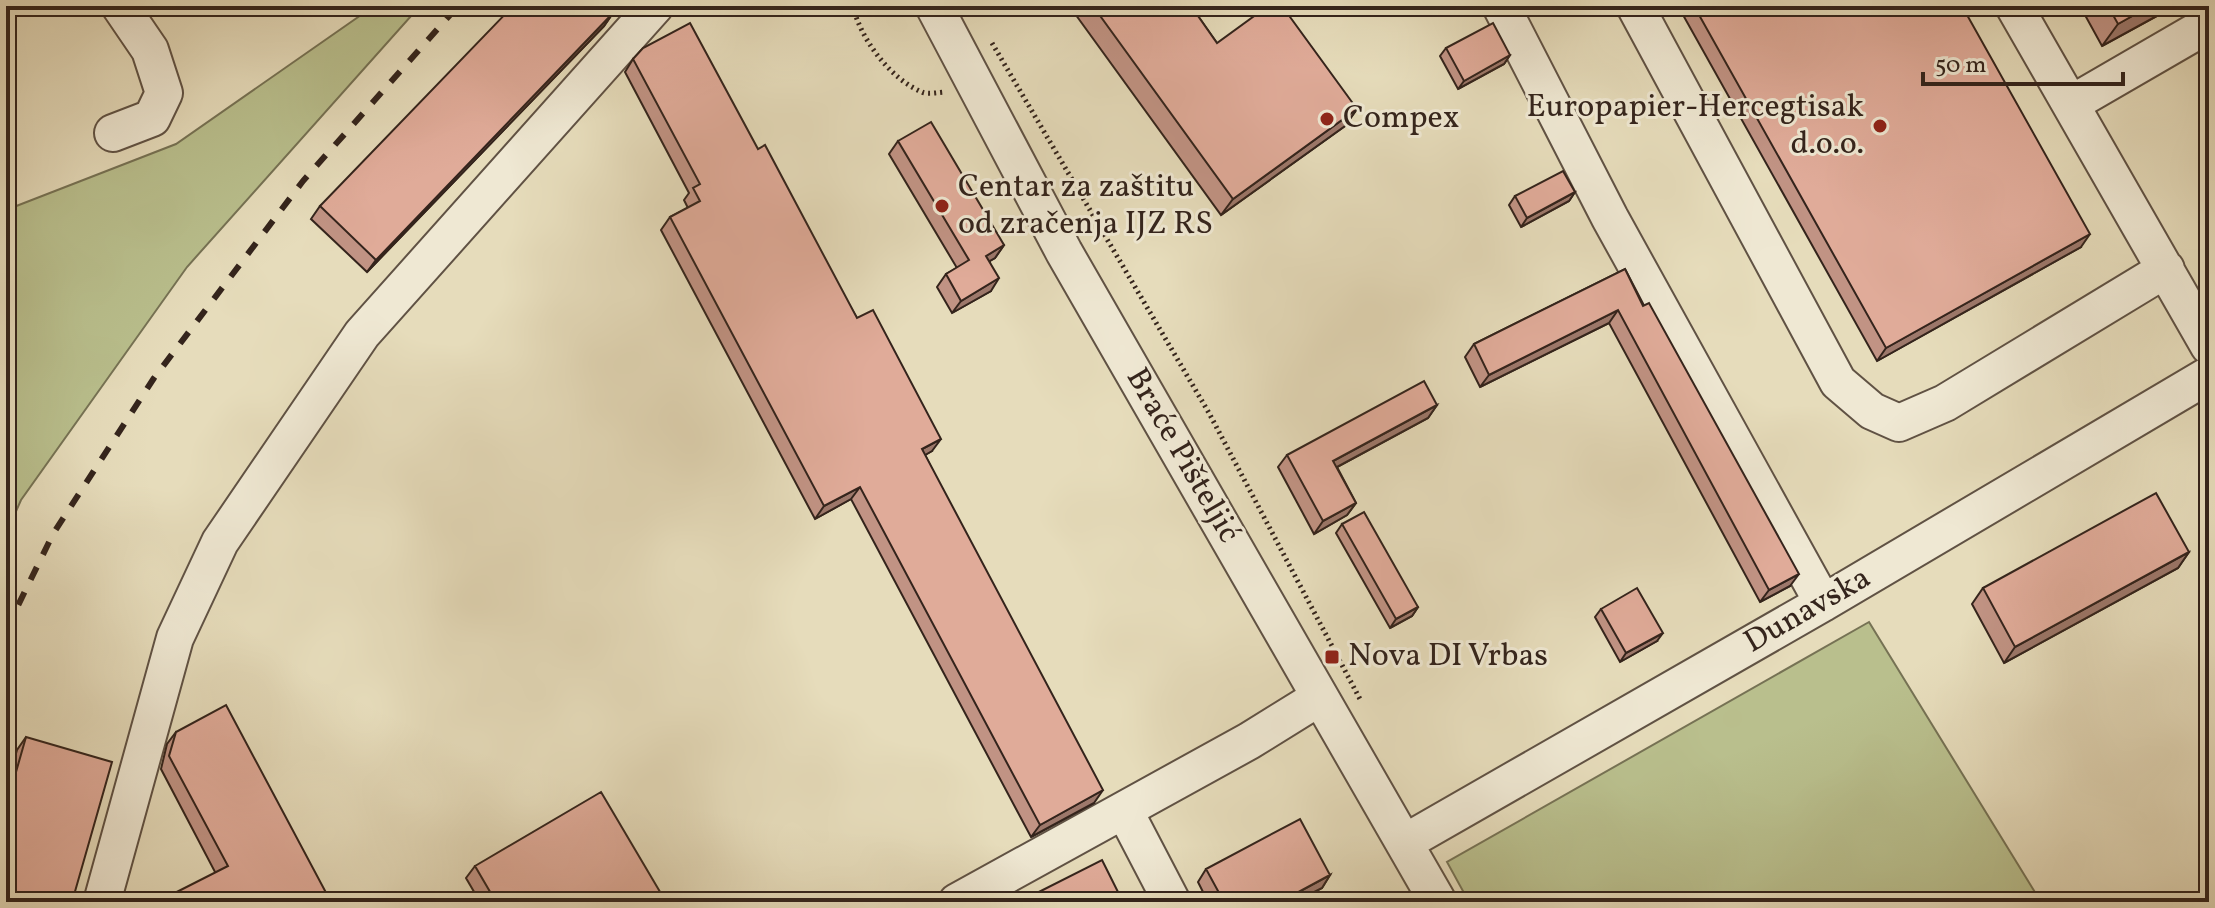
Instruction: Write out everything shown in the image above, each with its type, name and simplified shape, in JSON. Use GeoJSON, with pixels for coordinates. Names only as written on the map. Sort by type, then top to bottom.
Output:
{"type":"FeatureCollection","features":[{"type":"Feature","properties":{"kind":"street"},"geometry":{"type":"LineString","coordinates":[[113,133],[152,118],[164,93],[150,50],[120,6]]}},
{"type":"Feature","properties":{"kind":"street"},"geometry":{"type":"LineString","coordinates":[[102,902],[175,638],[220,542],[362,334],[655,6]]}},
{"type":"Feature","properties":{"kind":"street","name":"Braće Pišteljić"},"geometry":{"type":"LineString","coordinates":[[934,6],[1072,265],[1438,902]]}},
{"type":"Feature","properties":{"kind":"street"},"geometry":{"type":"LineString","coordinates":[[1501,6],[1610,218],[1823,603]]}},
{"type":"Feature","properties":{"kind":"street"},"geometry":{"type":"LineString","coordinates":[[1635,6],[1838,382],[1872,411],[1899,423],[1945,403],[2166,269]]}},
{"type":"Feature","properties":{"kind":"street"},"geometry":{"type":"LineString","coordinates":[[2021,8],[2071,104],[2209,346]]}},
{"type":"Feature","properties":{"kind":"street"},"geometry":{"type":"LineString","coordinates":[[2071,104],[2209,24]]}},
{"type":"Feature","properties":{"kind":"street","name":"Dunavska"},"geometry":{"type":"LineString","coordinates":[[1404,843],[1823,603],[2209,375]]}},
{"type":"Feature","properties":{"kind":"street"},"geometry":{"type":"LineString","coordinates":[[957,902],[1320,697]]}},
{"type":"Feature","properties":{"kind":"street"},"geometry":{"type":"LineString","coordinates":[[1124,810],[1172,902]]}},
{"type":"Feature","properties":{"kind":"path"},"geometry":{"type":"LineString","coordinates":[[853,6],[866,40],[901,78],[924,94],[948,92]]}},
{"type":"Feature","properties":{"kind":"path"},"geometry":{"type":"LineString","coordinates":[[986,34],[1209,413],[1366,709]]}},
{"type":"Feature","properties":{"kind":"green space"},"geometry":{"type":"Polygon","coordinates":[[[374,6],[420,6],[187,267],[21,500],[6,534],[6,210],[176,144],[374,6]]]}},
{"type":"Feature","properties":{"kind":"green space"},"geometry":{"type":"Polygon","coordinates":[[[1869,622],[2041,902],[1469,902],[1447,862],[1869,622]]]}},
{"type":"Feature","properties":{"kind":"building"},"geometry":{"type":"Polygon","coordinates":[[[513,6],[606,6],[613,13],[376,260],[320,206],[513,6]]]}},
{"type":"Feature","properties":{"kind":"building"},"geometry":{"type":"Polygon","coordinates":[[[1093,6],[1191,6],[1217,43],[1268,6],[1282,6],[1357,109],[1233,199],[1093,6]]]}},
{"type":"Feature","properties":{"kind":"building","name":"Europapier-Hercegtisak d.o.o."},"geometry":{"type":"Polygon","coordinates":[[[1694,6],[1962,6],[2090,234],[1886,348],[1694,6]]]}},
{"type":"Feature","properties":{"kind":"building"},"geometry":{"type":"Polygon","coordinates":[[[2108,6],[2150,6],[2118,24],[2108,6]]]}},
{"type":"Feature","properties":{"kind":"building"},"geometry":{"type":"Polygon","coordinates":[[[690,23],[758,149],[765,145],[857,318],[873,310],[941,439],[922,449],[1103,790],[1040,825],[860,487],[824,506],[670,217],[700,201],[693,188],[700,184],[633,59],[643,48],[690,23]]]}},
{"type":"Feature","properties":{"kind":"building"},"geometry":{"type":"Polygon","coordinates":[[[1493,23],[1510,55],[1464,81],[1446,48],[1493,23]]]}},
{"type":"Feature","properties":{"kind":"building","name":"Centar za zaštitu od zračenja IJZ RS"},"geometry":{"type":"Polygon","coordinates":[[[931,122],[1004,245],[986,256],[999,278],[961,301],[946,274],[969,260],[898,141],[931,122]]]}},
{"type":"Feature","properties":{"kind":"building"},"geometry":{"type":"Polygon","coordinates":[[[1563,171],[1575,192],[1527,218],[1515,196],[1563,171]]]}},
{"type":"Feature","properties":{"kind":"building"},"geometry":{"type":"Polygon","coordinates":[[[1625,269],[1643,306],[1649,303],[1799,574],[1769,590],[1618,310],[1489,375],[1474,344],[1625,269]]]}},
{"type":"Feature","properties":{"kind":"building"},"geometry":{"type":"Polygon","coordinates":[[[1424,381],[1437,405],[1333,461],[1356,503],[1323,521],[1287,455],[1424,381]]]}},
{"type":"Feature","properties":{"kind":"building"},"geometry":{"type":"Polygon","coordinates":[[[2156,493],[2189,552],[2015,647],[1983,588],[2156,493]]]}},
{"type":"Feature","properties":{"kind":"building"},"geometry":{"type":"Polygon","coordinates":[[[1364,512],[1418,607],[1396,619],[1342,524],[1364,512]]]}},
{"type":"Feature","properties":{"kind":"building"},"geometry":{"type":"Polygon","coordinates":[[[1637,588],[1663,633],[1626,653],[1601,609],[1637,588]]]}},
{"type":"Feature","properties":{"kind":"building"},"geometry":{"type":"Polygon","coordinates":[[[226,705],[331,902],[157,902],[228,866],[169,756],[176,732],[226,705]]]}},
{"type":"Feature","properties":{"kind":"building"},"geometry":{"type":"Polygon","coordinates":[[[26,737],[112,762],[72,902],[6,902],[6,807],[26,737]]]}},
{"type":"Feature","properties":{"kind":"building"},"geometry":{"type":"Polygon","coordinates":[[[601,792],[666,902],[496,902],[475,866],[601,792]]]}},
{"type":"Feature","properties":{"kind":"building"},"geometry":{"type":"Polygon","coordinates":[[[1300,819],[1330,875],[1280,902],[1224,902],[1206,869],[1300,819]]]}},
{"type":"Feature","properties":{"kind":"building"},"geometry":{"type":"Polygon","coordinates":[[[1102,860],[1123,902],[1019,902],[1102,860]]]}},
{"type":"Feature","properties":{"kind":"building"},"geometry":{"type":"Polygon","coordinates":[[[2209,895],[2209,902],[2196,902],[2209,895]]]}},
{"type":"Feature","properties":{"kind":"railway"},"geometry":{"type":"LineString","coordinates":[[6,630],[53,534],[154,378],[303,181],[458,6]]}},
{"type":"Feature","properties":{"kind":"place","name":"Compex"},"geometry":{"type":"Point","coordinates":[1327,119]}},
{"type":"Feature","properties":{"kind":"place","name":"Europapier-Hercegtisak d.o.o."},"geometry":{"type":"Point","coordinates":[1880,126]}},
{"type":"Feature","properties":{"kind":"place","name":"Centar za zaštitu od zračenja IJZ RS"},"geometry":{"type":"Point","coordinates":[942,206]}},
{"type":"Feature","properties":{"kind":"place","name":"Nova DI Vrbas"},"geometry":{"type":"Point","coordinates":[1332,657]}}]}
